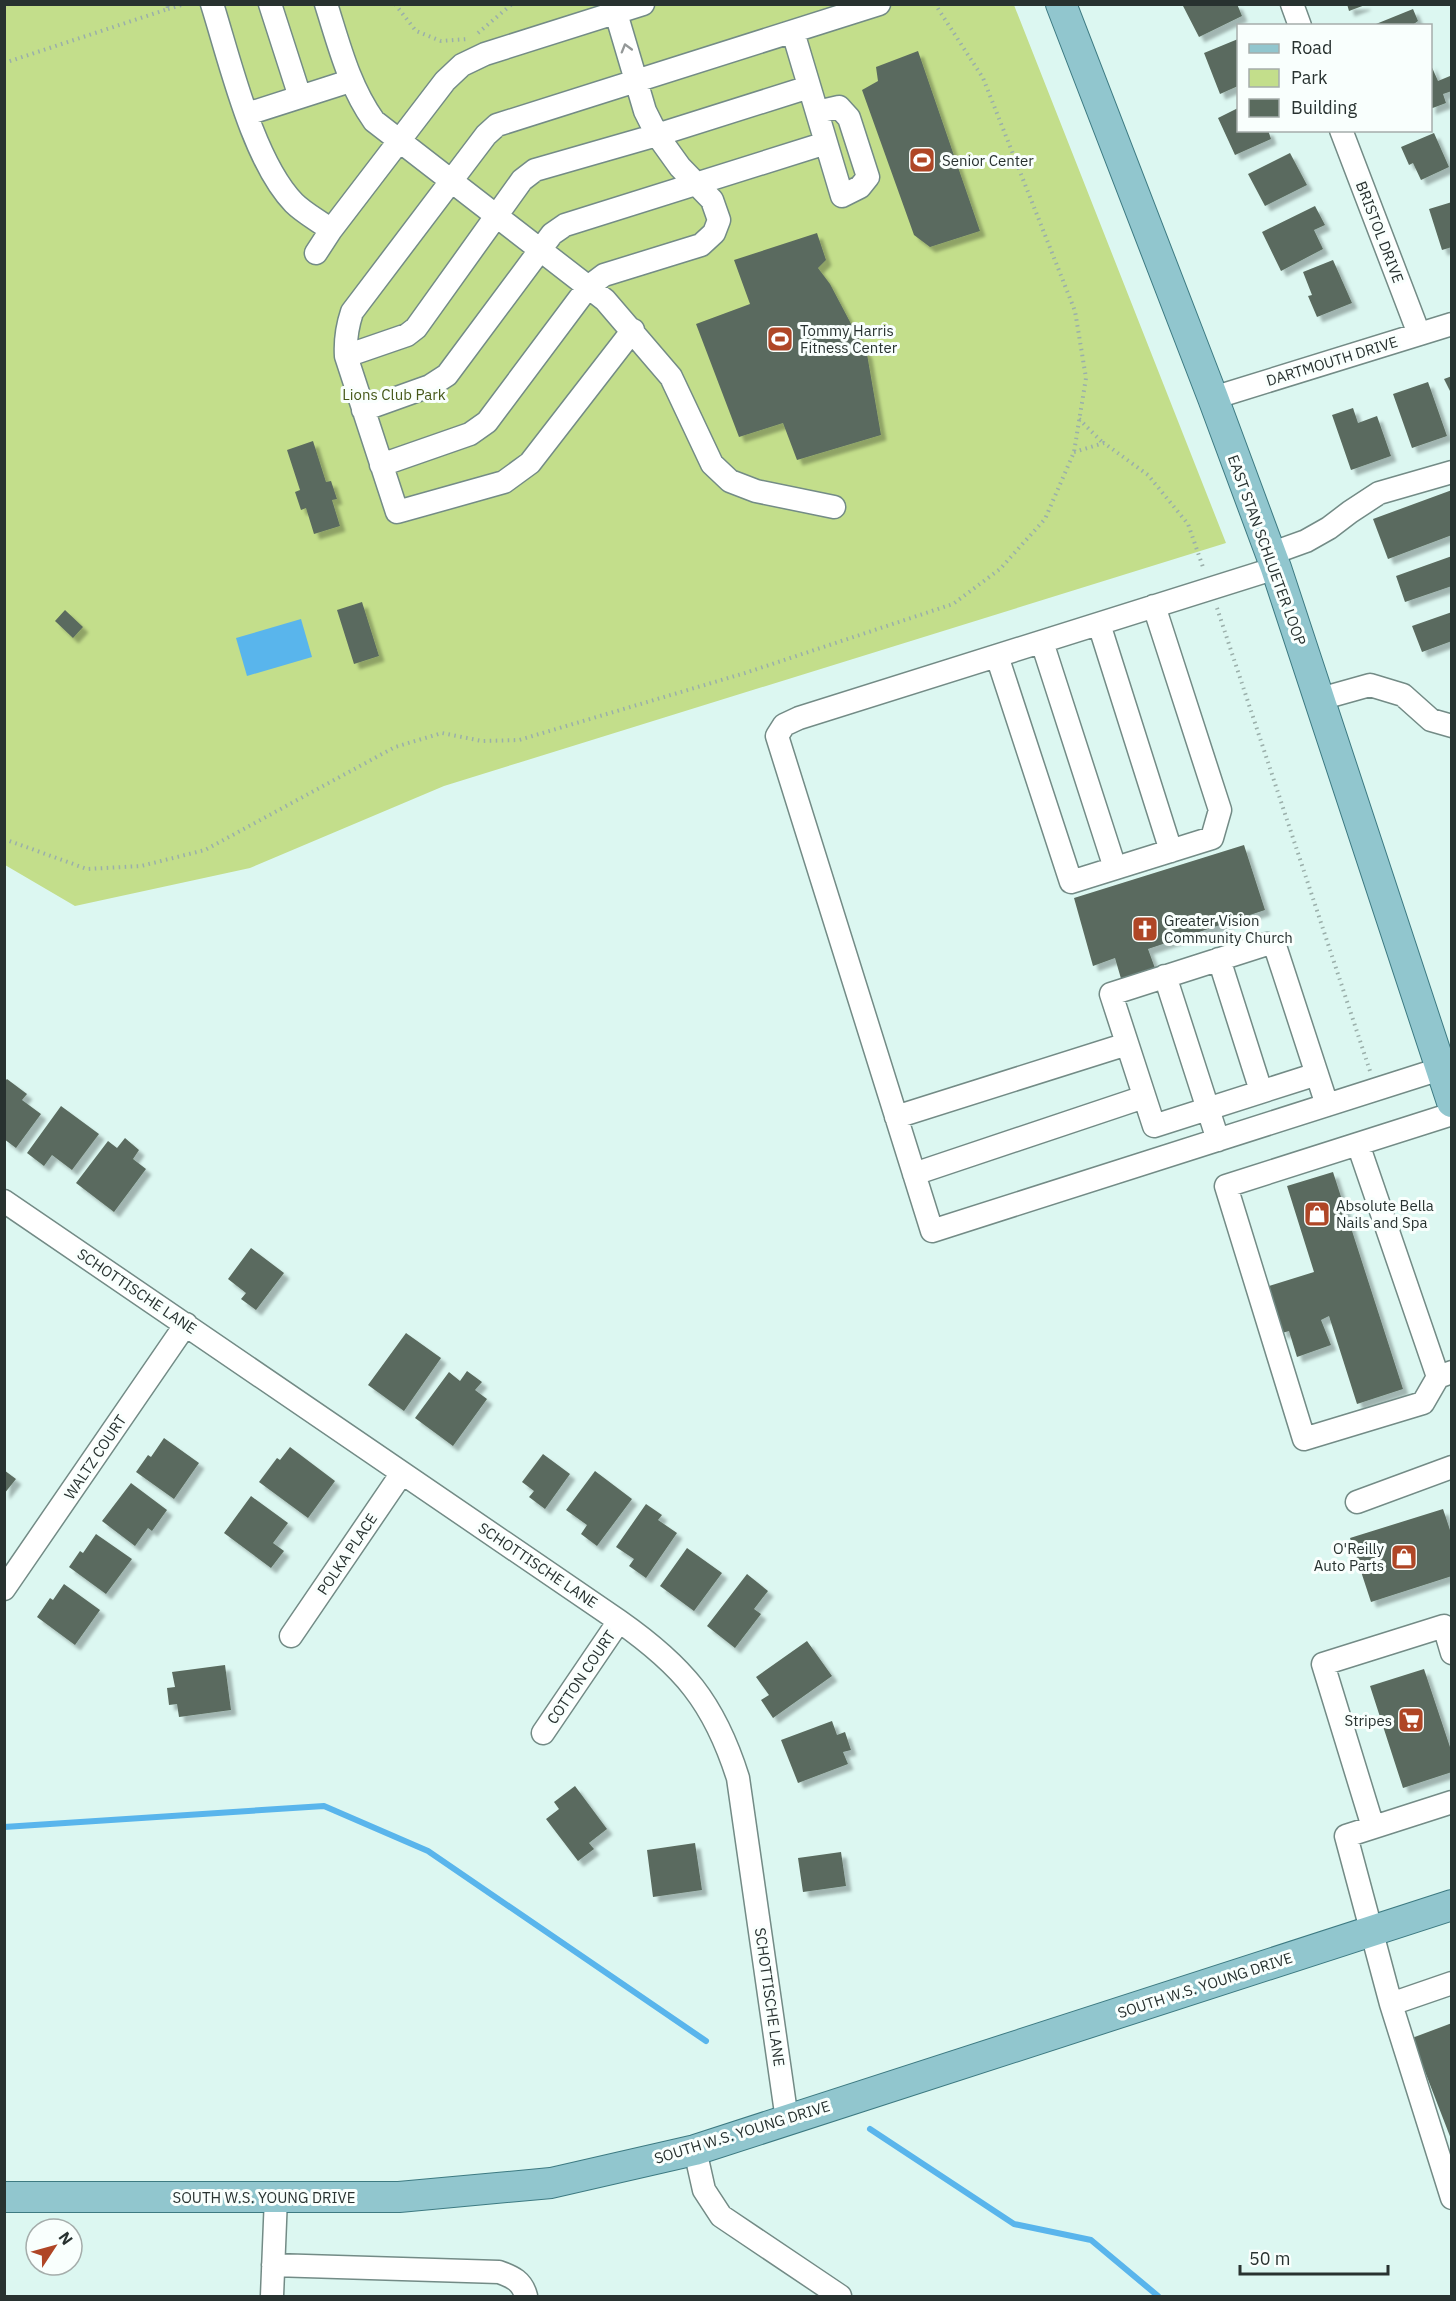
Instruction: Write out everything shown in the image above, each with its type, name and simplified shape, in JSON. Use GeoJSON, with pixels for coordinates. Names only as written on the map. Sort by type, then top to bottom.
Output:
{"type":"FeatureCollection","features":[{"type":"Feature","properties":{"kind":"main road","name":"EAST STAN SCHLUETER LOOP"},"geometry":{"type":"LineString","coordinates":[[1061,4],[1213,398],[1273,561],[1452,1102]]}},
{"type":"Feature","properties":{"kind":"main road","name":"SOUTH W.S. YOUNG DRIVE"},"geometry":{"type":"LineString","coordinates":[[4,2197],[399,2197],[551,2182],[695,2150],[1452,1905]]}},
{"type":"Feature","properties":{"kind":"street"},"geometry":{"type":"LineString","coordinates":[[212,4],[247,114],[275,179],[294,203],[331,230]]}},
{"type":"Feature","properties":{"kind":"street"},"geometry":{"type":"LineString","coordinates":[[270,4],[300,97]]}},
{"type":"Feature","properties":{"kind":"street"},"geometry":{"type":"LineString","coordinates":[[326,4],[350,81],[374,121],[605,300],[633,330],[670,377],[712,464],[730,481],[756,491],[834,507]]}},
{"type":"Feature","properties":{"kind":"street"},"geometry":{"type":"LineString","coordinates":[[316,253],[398,141],[445,81],[462,65],[485,54],[644,4]]}},
{"type":"Feature","properties":{"kind":"street"},"geometry":{"type":"LineString","coordinates":[[633,330],[530,463],[504,482],[397,513],[346,357],[345,341],[352,312],[486,135],[497,126],[879,4]]}},
{"type":"Feature","properties":{"kind":"street"},"geometry":{"type":"LineString","coordinates":[[1292,4],[1299,24]]}},
{"type":"Feature","properties":{"kind":"street"},"geometry":{"type":"LineString","coordinates":[[381,465],[470,434],[487,422],[588,287],[604,275],[701,245],[714,233],[719,220],[712,200],[680,167],[657,135],[645,111],[616,13]]}},
{"type":"Feature","properties":{"kind":"street"},"geometry":{"type":"LineString","coordinates":[[793,32],[842,196],[860,187],[868,177],[849,118],[839,107],[817,112]]}},
{"type":"Feature","properties":{"kind":"street"},"geometry":{"type":"LineString","coordinates":[[247,114],[350,81]]}},
{"type":"Feature","properties":{"kind":"street"},"geometry":{"type":"LineString","coordinates":[[346,357],[407,335],[416,328],[522,180],[535,170],[657,135],[809,87]]}},
{"type":"Feature","properties":{"kind":"street","name":"BRISTOL DRIVE"},"geometry":{"type":"LineString","coordinates":[[1342,132],[1419,334]]}},
{"type":"Feature","properties":{"kind":"street"},"geometry":{"type":"LineString","coordinates":[[363,410],[430,386],[447,375],[552,234],[565,225],[826,143]]}},
{"type":"Feature","properties":{"kind":"street","name":"DARTMOUTH DRIVE"},"geometry":{"type":"LineString","coordinates":[[1213,398],[1452,324]]}},
{"type":"Feature","properties":{"kind":"street"},"geometry":{"type":"LineString","coordinates":[[1440,1069],[932,1231],[777,736],[784,725],[799,718],[1211,589],[1273,561],[1329,528],[1379,493],[1452,472]]}},
{"type":"Feature","properties":{"kind":"street"},"geometry":{"type":"LineString","coordinates":[[997,656],[1071,882],[1212,838],[1220,810],[1154,606]]}},
{"type":"Feature","properties":{"kind":"street"},"geometry":{"type":"LineString","coordinates":[[1099,624],[1171,850]]}},
{"type":"Feature","properties":{"kind":"street"},"geometry":{"type":"LineString","coordinates":[[1042,642],[1115,868]]}},
{"type":"Feature","properties":{"kind":"street"},"geometry":{"type":"LineString","coordinates":[[1320,699],[1370,686],[1403,695],[1431,720],[1452,726]]}},
{"type":"Feature","properties":{"kind":"street"},"geometry":{"type":"LineString","coordinates":[[1317,1074],[1154,1126],[1111,994],[1267,944],[1276,949],[1317,1074],[1327,1105]]}},
{"type":"Feature","properties":{"kind":"street"},"geometry":{"type":"LineString","coordinates":[[1219,959],[1261,1091]]}},
{"type":"Feature","properties":{"kind":"street"},"geometry":{"type":"LineString","coordinates":[[1165,976],[1218,1140]]}},
{"type":"Feature","properties":{"kind":"street"},"geometry":{"type":"LineString","coordinates":[[896,1118],[1127,1044]]}},
{"type":"Feature","properties":{"kind":"street"},"geometry":{"type":"LineString","coordinates":[[914,1174],[1144,1097]]}},
{"type":"Feature","properties":{"kind":"street"},"geometry":{"type":"LineString","coordinates":[[1358,1144],[1445,1375],[1423,1403],[1304,1439],[1226,1186],[1452,1114]]}},
{"type":"Feature","properties":{"kind":"street","name":"SCHOTTISCHE LANE"},"geometry":{"type":"LineString","coordinates":[[4,1201],[619,1621],[652,1645],[679,1670],[708,1707],[729,1750],[742,1803],[787,2120]]}},
{"type":"Feature","properties":{"kind":"street","name":"WALTZ COURT"},"geometry":{"type":"LineString","coordinates":[[4,1589],[186,1324]]}},
{"type":"Feature","properties":{"kind":"street"},"geometry":{"type":"LineString","coordinates":[[1357,1502],[1452,1467]]}},
{"type":"Feature","properties":{"kind":"street","name":"POLKA PLACE"},"geometry":{"type":"LineString","coordinates":[[291,1636],[402,1473]]}},
{"type":"Feature","properties":{"kind":"street","name":"COTTON COURT"},"geometry":{"type":"LineString","coordinates":[[543,1733],[619,1621]]}},
{"type":"Feature","properties":{"kind":"street"},"geometry":{"type":"LineString","coordinates":[[1372,1827],[1323,1664],[1448,1624],[1452,1653]]}},
{"type":"Feature","properties":{"kind":"street"},"geometry":{"type":"LineString","coordinates":[[1452,1802],[1346,1836],[1391,2004],[1452,2198]]}},
{"type":"Feature","properties":{"kind":"street"},"geometry":{"type":"LineString","coordinates":[[1391,2004],[1452,1983]]}},
{"type":"Feature","properties":{"kind":"street"},"geometry":{"type":"LineString","coordinates":[[695,2150],[704,2190],[721,2216],[840,2296]]}},
{"type":"Feature","properties":{"kind":"street"},"geometry":{"type":"LineString","coordinates":[[272,2296],[276,2197]]}},
{"type":"Feature","properties":{"kind":"street"},"geometry":{"type":"LineString","coordinates":[[273,2265],[499,2272],[513,2277],[524,2288],[526,2296]]}},
{"type":"Feature","properties":{"kind":"path"},"geometry":{"type":"LineString","coordinates":[[4,63],[168,7],[185,4]]}},
{"type":"Feature","properties":{"kind":"path"},"geometry":{"type":"LineString","coordinates":[[395,4],[416,31],[441,41],[470,39],[512,4]]}},
{"type":"Feature","properties":{"kind":"path"},"geometry":{"type":"LineString","coordinates":[[4,839],[87,869],[141,866],[205,850],[395,747],[442,733],[482,741],[519,740],[745,673],[953,604],[1000,569],[1045,519],[1074,452],[1086,378],[1075,311],[983,78],[935,4]]}},
{"type":"Feature","properties":{"kind":"path"},"geometry":{"type":"LineString","coordinates":[[1079,419],[1104,443],[1148,475],[1188,524],[1376,1089]]}},
{"type":"Feature","properties":{"kind":"path"},"geometry":{"type":"LineString","coordinates":[[1074,452],[1104,443]]}},
{"type":"Feature","properties":{"kind":"green space","name":"Lions Club Park"},"geometry":{"type":"Polygon","coordinates":[[[5,5],[1014,5],[1226,543],[444,786],[250,868],[75,906],[5,865],[5,5]]]}},
{"type":"Feature","properties":{"kind":"water"},"geometry":{"type":"Polygon","coordinates":[[[301,619],[312,657],[247,676],[236,638],[301,619]]]}},
{"type":"Feature","properties":{"kind":"building"},"geometry":{"type":"Polygon","coordinates":[[[1182,4],[1237,4],[1242,16],[1199,37],[1182,4]]]}},
{"type":"Feature","properties":{"kind":"building"},"geometry":{"type":"Polygon","coordinates":[[[1347,4],[1365,4],[1365,5],[1349,11],[1347,4]]]}},
{"type":"Feature","properties":{"kind":"building"},"geometry":{"type":"Polygon","coordinates":[[[1413,9],[1418,21],[1414,24],[1376,24],[1413,9]]]}},
{"type":"Feature","properties":{"kind":"building"},"geometry":{"type":"Polygon","coordinates":[[[1237,39],[1237,86],[1220,94],[1204,53],[1237,39]]]}},
{"type":"Feature","properties":{"kind":"building","name":"Senior Center"},"geometry":{"type":"Polygon","coordinates":[[[918,51],[980,231],[930,247],[914,235],[862,90],[878,81],[876,67],[918,51]]]}},
{"type":"Feature","properties":{"kind":"building"},"geometry":{"type":"Polygon","coordinates":[[[1432,68],[1438,81],[1450,76],[1452,79],[1452,91],[1443,94],[1446,103],[1432,108],[1432,68]]]}},
{"type":"Feature","properties":{"kind":"building"},"geometry":{"type":"Polygon","coordinates":[[[1237,108],[1237,132],[1269,132],[1271,139],[1235,155],[1218,118],[1237,108]]]}},
{"type":"Feature","properties":{"kind":"building"},"geometry":{"type":"Polygon","coordinates":[[[1434,133],[1449,167],[1421,180],[1413,163],[1409,165],[1401,147],[1434,133]]]}},
{"type":"Feature","properties":{"kind":"building"},"geometry":{"type":"Polygon","coordinates":[[[1290,153],[1307,185],[1265,206],[1248,174],[1290,153]]]}},
{"type":"Feature","properties":{"kind":"building"},"geometry":{"type":"Polygon","coordinates":[[[1452,202],[1452,247],[1442,250],[1429,209],[1452,202]]]}},
{"type":"Feature","properties":{"kind":"building"},"geometry":{"type":"Polygon","coordinates":[[[1315,206],[1325,225],[1314,230],[1323,249],[1281,271],[1262,232],[1315,206]]]}},
{"type":"Feature","properties":{"kind":"building","name":"Tommy Harris Fitness Center"},"geometry":{"type":"Polygon","coordinates":[[[817,233],[826,260],[818,268],[830,284],[867,354],[881,435],[797,460],[783,423],[739,437],[696,324],[750,304],[734,260],[817,233]]]}},
{"type":"Feature","properties":{"kind":"building"},"geometry":{"type":"Polygon","coordinates":[[[1333,260],[1352,303],[1317,317],[1308,296],[1312,295],[1303,272],[1333,260]]]}},
{"type":"Feature","properties":{"kind":"building"},"geometry":{"type":"Polygon","coordinates":[[[1452,376],[1452,395],[1444,379],[1452,376]]]}},
{"type":"Feature","properties":{"kind":"building"},"geometry":{"type":"Polygon","coordinates":[[[1428,382],[1447,436],[1412,448],[1393,394],[1428,382]]]}},
{"type":"Feature","properties":{"kind":"building"},"geometry":{"type":"Polygon","coordinates":[[[1353,408],[1358,423],[1377,416],[1391,456],[1351,470],[1332,415],[1353,408]]]}},
{"type":"Feature","properties":{"kind":"building"},"geometry":{"type":"Polygon","coordinates":[[[313,441],[326,482],[331,481],[337,499],[332,500],[340,526],[314,534],[306,508],[301,510],[295,492],[300,490],[287,450],[313,441]]]}},
{"type":"Feature","properties":{"kind":"building"},"geometry":{"type":"Polygon","coordinates":[[[1452,490],[1452,535],[1388,559],[1373,519],[1452,490]]]}},
{"type":"Feature","properties":{"kind":"building"},"geometry":{"type":"Polygon","coordinates":[[[1452,556],[1452,586],[1405,602],[1396,576],[1452,556]]]}},
{"type":"Feature","properties":{"kind":"building"},"geometry":{"type":"Polygon","coordinates":[[[362,602],[379,656],[354,664],[337,610],[362,602]]]}},
{"type":"Feature","properties":{"kind":"building"},"geometry":{"type":"Polygon","coordinates":[[[65,610],[83,627],[73,638],[55,621],[65,610]]]}},
{"type":"Feature","properties":{"kind":"building"},"geometry":{"type":"Polygon","coordinates":[[[1452,612],[1452,641],[1422,652],[1412,626],[1452,612]]]}},
{"type":"Feature","properties":{"kind":"building","name":"Greater Vision Community Church"},"geometry":{"type":"Polygon","coordinates":[[[1244,845],[1265,910],[1148,949],[1156,971],[1122,982],[1115,958],[1093,966],[1074,898],[1244,845]]]}},
{"type":"Feature","properties":{"kind":"building"},"geometry":{"type":"Polygon","coordinates":[[[7,1079],[27,1094],[22,1100],[41,1114],[16,1148],[4,1139],[4,1082],[7,1079]]]}},
{"type":"Feature","properties":{"kind":"building"},"geometry":{"type":"Polygon","coordinates":[[[61,1106],[99,1134],[72,1170],[52,1155],[44,1166],[27,1153],[61,1106]]]}},
{"type":"Feature","properties":{"kind":"building"},"geometry":{"type":"Polygon","coordinates":[[[125,1138],[139,1150],[133,1159],[146,1169],[114,1212],[76,1183],[108,1141],[117,1148],[125,1138]]]}},
{"type":"Feature","properties":{"kind":"building"},"geometry":{"type":"Polygon","coordinates":[[[1333,1172],[1403,1389],[1357,1404],[1329,1316],[1321,1320],[1331,1345],[1297,1357],[1289,1331],[1282,1333],[1269,1286],[1314,1272],[1287,1186],[1333,1172]]]}},
{"type":"Feature","properties":{"kind":"building"},"geometry":{"type":"Polygon","coordinates":[[[251,1248],[284,1273],[256,1310],[241,1299],[246,1293],[228,1279],[251,1248]]]}},
{"type":"Feature","properties":{"kind":"building"},"geometry":{"type":"Polygon","coordinates":[[[406,1333],[441,1358],[404,1411],[368,1385],[406,1333]]]}},
{"type":"Feature","properties":{"kind":"building"},"geometry":{"type":"Polygon","coordinates":[[[467,1371],[482,1382],[475,1390],[487,1399],[453,1446],[415,1418],[449,1372],[460,1381],[467,1371]]]}},
{"type":"Feature","properties":{"kind":"building"},"geometry":{"type":"Polygon","coordinates":[[[164,1438],[199,1463],[174,1499],[136,1472],[148,1455],[151,1457],[164,1438]]]}},
{"type":"Feature","properties":{"kind":"building"},"geometry":{"type":"Polygon","coordinates":[[[290,1447],[335,1481],[308,1518],[259,1482],[277,1458],[280,1460],[290,1447]]]}},
{"type":"Feature","properties":{"kind":"building"},"geometry":{"type":"Polygon","coordinates":[[[543,1454],[570,1474],[545,1509],[529,1497],[534,1491],[522,1482],[543,1454]]]}},
{"type":"Feature","properties":{"kind":"building"},"geometry":{"type":"Polygon","coordinates":[[[4,1470],[16,1479],[4,1494],[4,1470]]]}},
{"type":"Feature","properties":{"kind":"building"},"geometry":{"type":"Polygon","coordinates":[[[595,1471],[632,1499],[597,1546],[581,1534],[587,1525],[566,1510],[595,1471]]]}},
{"type":"Feature","properties":{"kind":"building"},"geometry":{"type":"Polygon","coordinates":[[[131,1483],[167,1510],[152,1531],[148,1528],[135,1546],[102,1521],[131,1483]]]}},
{"type":"Feature","properties":{"kind":"building"},"geometry":{"type":"Polygon","coordinates":[[[251,1496],[288,1523],[273,1543],[284,1551],[271,1568],[224,1533],[251,1496]]]}},
{"type":"Feature","properties":{"kind":"building"},"geometry":{"type":"Polygon","coordinates":[[[646,1504],[662,1515],[658,1520],[677,1533],[646,1578],[629,1566],[634,1559],[616,1547],[646,1504]]]}},
{"type":"Feature","properties":{"kind":"building","name":"O'Reilly Auto Parts"},"geometry":{"type":"Polygon","coordinates":[[[1443,1509],[1452,1536],[1452,1576],[1371,1602],[1350,1538],[1443,1509]]]}},
{"type":"Feature","properties":{"kind":"building"},"geometry":{"type":"Polygon","coordinates":[[[96,1534],[132,1559],[106,1594],[69,1567],[80,1551],[83,1553],[96,1534]]]}},
{"type":"Feature","properties":{"kind":"building"},"geometry":{"type":"Polygon","coordinates":[[[687,1548],[722,1573],[694,1611],[660,1586],[687,1548]]]}},
{"type":"Feature","properties":{"kind":"building"},"geometry":{"type":"Polygon","coordinates":[[[747,1574],[768,1591],[754,1609],[761,1614],[735,1648],[707,1626],[747,1574]]]}},
{"type":"Feature","properties":{"kind":"building"},"geometry":{"type":"Polygon","coordinates":[[[64,1584],[100,1610],[75,1645],[37,1617],[50,1598],[53,1600],[64,1584]]]}},
{"type":"Feature","properties":{"kind":"building"},"geometry":{"type":"Polygon","coordinates":[[[807,1641],[832,1676],[773,1718],[761,1700],[769,1695],[756,1677],[807,1641]]]}},
{"type":"Feature","properties":{"kind":"building"},"geometry":{"type":"Polygon","coordinates":[[[225,1665],[231,1710],[179,1717],[177,1704],[169,1705],[167,1688],[175,1687],[172,1672],[225,1665]]]}},
{"type":"Feature","properties":{"kind":"building","name":"Stripes"},"geometry":{"type":"Polygon","coordinates":[[[1424,1669],[1452,1753],[1452,1772],[1403,1788],[1370,1686],[1424,1669]]]}},
{"type":"Feature","properties":{"kind":"building"},"geometry":{"type":"Polygon","coordinates":[[[832,1721],[837,1735],[845,1732],[851,1750],[843,1752],[848,1764],[798,1783],[781,1740],[832,1721]]]}},
{"type":"Feature","properties":{"kind":"building"},"geometry":{"type":"Polygon","coordinates":[[[575,1786],[607,1829],[589,1843],[594,1849],[578,1861],[546,1819],[559,1809],[554,1802],[575,1786]]]}},
{"type":"Feature","properties":{"kind":"building"},"geometry":{"type":"Polygon","coordinates":[[[695,1843],[702,1890],[653,1897],[647,1850],[695,1843]]]}},
{"type":"Feature","properties":{"kind":"building"},"geometry":{"type":"Polygon","coordinates":[[[841,1852],[846,1886],[803,1892],[798,1858],[841,1852]]]}},
{"type":"Feature","properties":{"kind":"building"},"geometry":{"type":"Polygon","coordinates":[[[1452,2023],[1452,2139],[1451,2139],[1412,2038],[1452,2023]]]}},
{"type":"Feature","properties":{"kind":"waterway"},"geometry":{"type":"LineString","coordinates":[[4,1827],[324,1806],[428,1851],[706,2041]]}},
{"type":"Feature","properties":{"kind":"waterway"},"geometry":{"type":"LineString","coordinates":[[870,2129],[1014,2224],[1091,2240],[1158,2296]]}},
{"type":"Feature","properties":{"kind":"place","name":"Senior Center"},"geometry":{"type":"Point","coordinates":[922,160]}},
{"type":"Feature","properties":{"kind":"place","name":"Tommy Harris Fitness Center"},"geometry":{"type":"Point","coordinates":[780,339]}},
{"type":"Feature","properties":{"kind":"place","name":"Greater Vision Community Church"},"geometry":{"type":"Point","coordinates":[1145,929]}},
{"type":"Feature","properties":{"kind":"place","name":"Absolute Bella Nails and Spa"},"geometry":{"type":"Point","coordinates":[1317,1214]}},
{"type":"Feature","properties":{"kind":"place","name":"O'Reilly Auto Parts"},"geometry":{"type":"Point","coordinates":[1404,1557]}},
{"type":"Feature","properties":{"kind":"place","name":"Stripes"},"geometry":{"type":"Point","coordinates":[1411,1720]}}]}
